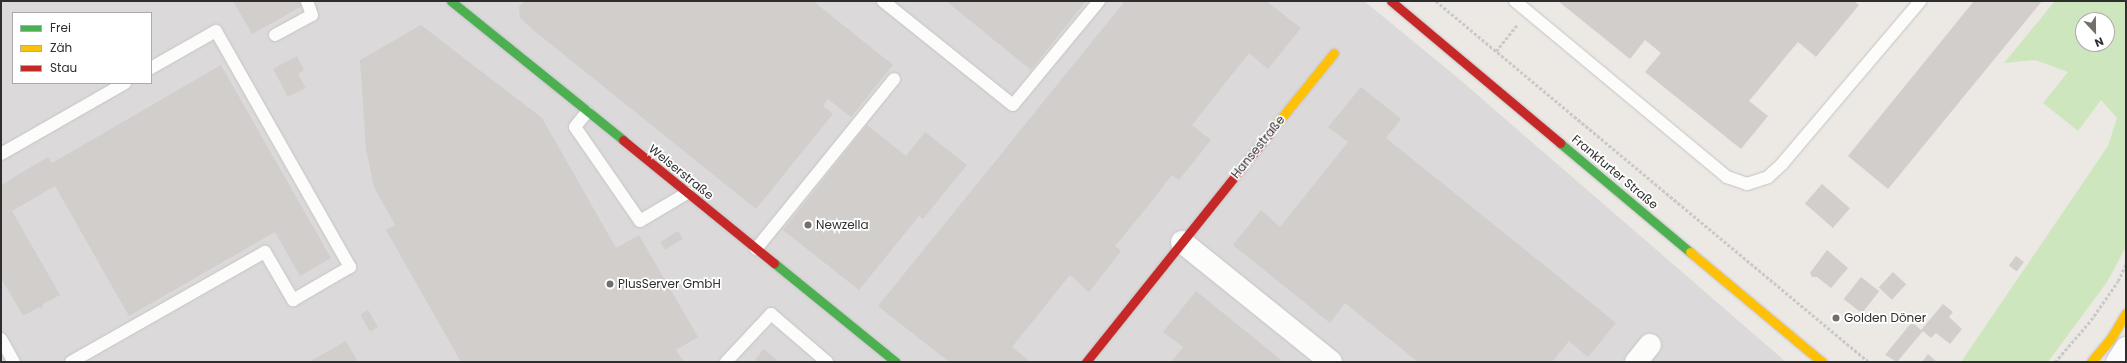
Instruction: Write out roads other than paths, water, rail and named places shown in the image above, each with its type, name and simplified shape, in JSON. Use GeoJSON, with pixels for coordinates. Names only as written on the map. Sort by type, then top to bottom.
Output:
{"type":"FeatureCollection","features":[{"type":"Feature","properties":{"kind":"street","name":"Welserstraße"},"geometry":{"type":"LineString","coordinates":[[451,1],[896,362]]}},
{"type":"Feature","properties":{"kind":"street","name":"Frankfurter Straße"},"geometry":{"type":"LineString","coordinates":[[1392,1],[1822,362]]}},
{"type":"Feature","properties":{"kind":"street","name":"Hansestraße"},"geometry":{"type":"LineString","coordinates":[[1086,362],[1334,53]]}},
{"type":"Feature","properties":{"kind":"street"},"geometry":{"type":"LineString","coordinates":[[1182,242],[1331,362]]}},
{"type":"Feature","properties":{"kind":"street"},"geometry":{"type":"LineString","coordinates":[[2091,362],[2111,338],[2126,313]]}},
{"type":"Feature","properties":{"kind":"street"},"geometry":{"type":"LineString","coordinates":[[1636,362],[1650,345]]}},
{"type":"Feature","properties":{"kind":"street"},"geometry":{"type":"LineString","coordinates":[[2117,362],[2126,348]]}},
{"type":"Feature","properties":{"kind":"lane"},"geometry":{"type":"LineString","coordinates":[[275,35],[312,15],[307,1]]}},
{"type":"Feature","properties":{"kind":"lane"},"geometry":{"type":"LineString","coordinates":[[882,1],[1013,105],[1099,1]]}},
{"type":"Feature","properties":{"kind":"lane"},"geometry":{"type":"LineString","coordinates":[[1515,1],[1727,178],[1747,184],[1768,177],[1782,164],[1920,1]]}},
{"type":"Feature","properties":{"kind":"lane"},"geometry":{"type":"LineString","coordinates":[[71,362],[265,252],[292,300],[350,267],[216,31],[152,67]]}},
{"type":"Feature","properties":{"kind":"lane"},"geometry":{"type":"LineString","coordinates":[[756,249],[894,79]]}},
{"type":"Feature","properties":{"kind":"lane"},"geometry":{"type":"LineString","coordinates":[[1,154],[123,84]]}},
{"type":"Feature","properties":{"kind":"lane"},"geometry":{"type":"LineString","coordinates":[[587,112],[574,127],[640,221],[687,193]]}},
{"type":"Feature","properties":{"kind":"lane"},"geometry":{"type":"LineString","coordinates":[[726,362],[771,314],[827,362]]}},
{"type":"Feature","properties":{"kind":"lane"},"geometry":{"type":"LineString","coordinates":[[1,339],[14,362]]}},
{"type":"Feature","properties":{"kind":"place","name":"Newzella"},"geometry":{"type":"Point","coordinates":[808,225]}},
{"type":"Feature","properties":{"kind":"place","name":"PlusServer GmbH"},"geometry":{"type":"Point","coordinates":[610,284]}},
{"type":"Feature","properties":{"kind":"place","name":"Golden Döner"},"geometry":{"type":"Point","coordinates":[1836,318]}}]}
